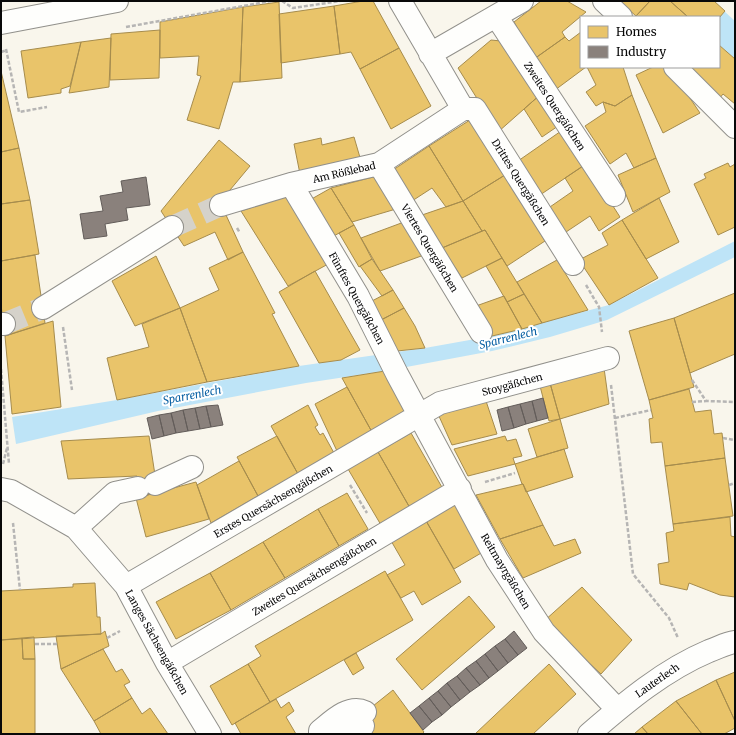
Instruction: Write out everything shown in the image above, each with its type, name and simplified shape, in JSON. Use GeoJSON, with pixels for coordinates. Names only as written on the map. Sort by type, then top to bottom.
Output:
{"type":"FeatureCollection","features":[{"type":"Feature","properties":{"kind":"street"},"geometry":{"type":"LineString","coordinates":[[1,23],[117,1]]}},
{"type":"Feature","properties":{"kind":"street"},"geometry":{"type":"LineString","coordinates":[[400,1],[463,109]]}},
{"type":"Feature","properties":{"kind":"street"},"geometry":{"type":"LineString","coordinates":[[430,54],[522,1]]}},
{"type":"Feature","properties":{"kind":"street"},"geometry":{"type":"LineString","coordinates":[[604,1],[620,16]]}},
{"type":"Feature","properties":{"kind":"street","name":"Zweites Quergäßchen"},"geometry":{"type":"LineString","coordinates":[[496,16],[614,195]]}},
{"type":"Feature","properties":{"kind":"street"},"geometry":{"type":"LineString","coordinates":[[676,68],[735,127]]}},
{"type":"Feature","properties":{"kind":"street","name":"Am Rößlebad"},"geometry":{"type":"LineString","coordinates":[[221,205],[292,184],[379,164],[463,109]]}},
{"type":"Feature","properties":{"kind":"street","name":"Drittes Quergäßchen"},"geometry":{"type":"LineString","coordinates":[[463,109],[475,109],[574,264]]}},
{"type":"Feature","properties":{"kind":"street","name":"Viertes Quergäßchen"},"geometry":{"type":"LineString","coordinates":[[379,164],[481,332]]}},
{"type":"Feature","properties":{"kind":"street","name":"Fünftes Quergäßchen"},"geometry":{"type":"LineString","coordinates":[[292,184],[358,296],[419,415]]}},
{"type":"Feature","properties":{"kind":"street"},"geometry":{"type":"LineString","coordinates":[[51,303],[172,227]]}},
{"type":"Feature","properties":{"kind":"street","name":"Stoygäßchen"},"geometry":{"type":"LineString","coordinates":[[419,415],[440,403],[608,358]]}},
{"type":"Feature","properties":{"kind":"street","name":"Erstes Quersächsengäßchen"},"geometry":{"type":"LineString","coordinates":[[126,586],[419,415]]}},
{"type":"Feature","properties":{"kind":"street","name":"Reitmayrgäßchen"},"geometry":{"type":"LineString","coordinates":[[419,415],[497,560],[544,632],[617,709]]}},
{"type":"Feature","properties":{"kind":"street"},"geometry":{"type":"LineString","coordinates":[[76,528],[115,493],[146,486],[192,468]]}},
{"type":"Feature","properties":{"kind":"street","name":"Langes Sächsengäßchen"},"geometry":{"type":"LineString","coordinates":[[1,489],[11,491],[76,528],[126,586],[167,663],[210,734]]}},
{"type":"Feature","properties":{"kind":"street","name":"Zweites Quersächsengäßchen"},"geometry":{"type":"LineString","coordinates":[[167,663],[460,489]]}},
{"type":"Feature","properties":{"kind":"street","name":"Lauterlech"},"geometry":{"type":"LineString","coordinates":[[589,734],[617,709],[673,668],[688,660],[735,642]]}},
{"type":"Feature","properties":{"kind":"street"},"geometry":{"type":"LineString","coordinates":[[320,734],[320,731],[343,714],[360,709],[364,719],[338,734]]}},
{"type":"Feature","properties":{"kind":"path"},"geometry":{"type":"LineString","coordinates":[[121,28],[271,1]]}},
{"type":"Feature","properties":{"kind":"path"},"geometry":{"type":"LineString","coordinates":[[282,1],[293,8],[340,1]]}},
{"type":"Feature","properties":{"kind":"path"},"geometry":{"type":"LineString","coordinates":[[1,23],[19,112],[47,107]]}},
{"type":"Feature","properties":{"kind":"path"},"geometry":{"type":"LineString","coordinates":[[1,52],[14,49]]}},
{"type":"Feature","properties":{"kind":"path"},"geometry":{"type":"LineString","coordinates":[[51,303],[72,390]]}},
{"type":"Feature","properties":{"kind":"path"},"geometry":{"type":"LineString","coordinates":[[599,307],[600,323],[608,358],[633,574],[669,618],[688,660]]}},
{"type":"Feature","properties":{"kind":"path"},"geometry":{"type":"LineString","coordinates":[[1,369],[8,445],[3,466]]}},
{"type":"Feature","properties":{"kind":"path"},"geometry":{"type":"LineString","coordinates":[[692,380],[706,401]]}},
{"type":"Feature","properties":{"kind":"path"},"geometry":{"type":"LineString","coordinates":[[692,402],[735,402]]}},
{"type":"Feature","properties":{"kind":"path"},"geometry":{"type":"LineString","coordinates":[[615,418],[651,410]]}},
{"type":"Feature","properties":{"kind":"path"},"geometry":{"type":"LineString","coordinates":[[724,438],[735,440]]}},
{"type":"Feature","properties":{"kind":"path"},"geometry":{"type":"LineString","coordinates":[[337,463],[381,536]]}},
{"type":"Feature","properties":{"kind":"path"},"geometry":{"type":"LineString","coordinates":[[460,489],[515,473]]}},
{"type":"Feature","properties":{"kind":"path"},"geometry":{"type":"LineString","coordinates":[[729,485],[735,483]]}},
{"type":"Feature","properties":{"kind":"path"},"geometry":{"type":"LineString","coordinates":[[35,644],[58,644]]}},
{"type":"Feature","properties":{"kind":"water"},"geometry":{"type":"Polygon","coordinates":[[[713,1],[735,21],[735,59],[720,46],[720,16],[719,16],[713,1]]]}},
{"type":"Feature","properties":{"kind":"water","name":"Sparrenlech"},"geometry":{"type":"Polygon","coordinates":[[[735,241],[735,257],[607,320],[550,337],[492,351],[385,371],[306,383],[158,411],[16,444],[12,417],[117,400],[299,366],[425,348],[492,336],[609,305],[735,241]]]}},
{"type":"Feature","properties":{"kind":"building: Homes"},"geometry":{"type":"Polygon","coordinates":[[[363,1],[373,1],[399,48],[360,69],[351,52],[340,54],[334,6],[363,1]]]}},
{"type":"Feature","properties":{"kind":"building: Homes"},"geometry":{"type":"Polygon","coordinates":[[[541,1],[567,1],[586,12],[562,32],[565,37],[534,59],[514,22],[541,1]]]}},
{"type":"Feature","properties":{"kind":"building: Homes"},"geometry":{"type":"Polygon","coordinates":[[[619,1],[650,1],[636,16],[619,1]]]}},
{"type":"Feature","properties":{"kind":"building: Homes"},"geometry":{"type":"Polygon","coordinates":[[[650,1],[670,1],[687,16],[636,16],[650,1]]]}},
{"type":"Feature","properties":{"kind":"building: Homes"},"geometry":{"type":"Polygon","coordinates":[[[670,1],[714,1],[725,11],[720,17],[687,16],[670,1]]]}},
{"type":"Feature","properties":{"kind":"building: Homes"},"geometry":{"type":"Polygon","coordinates":[[[279,2],[282,78],[240,82],[243,7],[279,2]]]}},
{"type":"Feature","properties":{"kind":"building: Homes"},"geometry":{"type":"Polygon","coordinates":[[[334,6],[340,54],[281,63],[279,14],[334,6]]]}},
{"type":"Feature","properties":{"kind":"building: Homes"},"geometry":{"type":"Polygon","coordinates":[[[243,7],[240,82],[233,82],[219,129],[187,120],[201,76],[197,75],[199,56],[160,58],[160,22],[243,7]]]}},
{"type":"Feature","properties":{"kind":"building: Homes"},"geometry":{"type":"Polygon","coordinates":[[[160,30],[159,78],[110,80],[111,34],[160,30]]]}},
{"type":"Feature","properties":{"kind":"building: Homes"},"geometry":{"type":"Polygon","coordinates":[[[580,33],[580,68],[585,68],[555,90],[534,59],[565,37],[569,41],[580,33]]]}},
{"type":"Feature","properties":{"kind":"building: Homes"},"geometry":{"type":"Polygon","coordinates":[[[111,38],[109,87],[69,93],[81,42],[111,38]]]}},
{"type":"Feature","properties":{"kind":"building: Homes"},"geometry":{"type":"Polygon","coordinates":[[[491,40],[501,41],[541,94],[498,132],[458,68],[491,40]]]}},
{"type":"Feature","properties":{"kind":"building: Homes"},"geometry":{"type":"Polygon","coordinates":[[[81,42],[70,86],[61,89],[61,93],[28,98],[21,51],[81,42]]]}},
{"type":"Feature","properties":{"kind":"building: Homes"},"geometry":{"type":"Polygon","coordinates":[[[720,46],[735,59],[735,104],[723,94],[719,99],[687,68],[720,68],[720,46]]]}},
{"type":"Feature","properties":{"kind":"building: Homes"},"geometry":{"type":"Polygon","coordinates":[[[399,48],[431,106],[391,129],[360,69],[399,48]]]}},
{"type":"Feature","properties":{"kind":"building: Homes"},"geometry":{"type":"Polygon","coordinates":[[[588,68],[623,68],[632,95],[615,106],[603,102],[596,106],[586,92],[596,85],[588,68]]]}},
{"type":"Feature","properties":{"kind":"building: Homes"},"geometry":{"type":"Polygon","coordinates":[[[651,68],[670,68],[700,113],[663,133],[636,75],[651,68]]]}},
{"type":"Feature","properties":{"kind":"building: Homes"},"geometry":{"type":"Polygon","coordinates":[[[1,71],[19,148],[1,152],[1,71]]]}},
{"type":"Feature","properties":{"kind":"building: Homes"},"geometry":{"type":"Polygon","coordinates":[[[541,94],[561,124],[542,137],[524,109],[541,94]]]}},
{"type":"Feature","properties":{"kind":"building: Homes"},"geometry":{"type":"Polygon","coordinates":[[[632,95],[656,158],[634,168],[626,153],[610,164],[585,126],[606,112],[603,102],[615,106],[632,95]]]}},
{"type":"Feature","properties":{"kind":"building: Homes"},"geometry":{"type":"Polygon","coordinates":[[[470,120],[505,175],[463,201],[429,146],[470,120]]]}},
{"type":"Feature","properties":{"kind":"building: Homes"},"geometry":{"type":"Polygon","coordinates":[[[564,129],[586,164],[540,195],[518,161],[564,129]]]}},
{"type":"Feature","properties":{"kind":"building: Homes"},"geometry":{"type":"Polygon","coordinates":[[[354,137],[361,161],[300,174],[294,144],[321,138],[322,145],[354,137]]]}},
{"type":"Feature","properties":{"kind":"building: Homes"},"geometry":{"type":"Polygon","coordinates":[[[219,140],[250,166],[220,202],[243,252],[228,260],[215,232],[184,246],[161,211],[219,140]]]}},
{"type":"Feature","properties":{"kind":"building: Homes"},"geometry":{"type":"Polygon","coordinates":[[[429,146],[463,201],[446,207],[432,188],[412,201],[393,170],[429,146]]]}},
{"type":"Feature","properties":{"kind":"building: Homes"},"geometry":{"type":"Polygon","coordinates":[[[19,148],[30,200],[1,204],[1,152],[19,148]]]}},
{"type":"Feature","properties":{"kind":"building: Homes"},"geometry":{"type":"Polygon","coordinates":[[[656,158],[670,192],[633,212],[618,175],[656,158]]]}},
{"type":"Feature","properties":{"kind":"building: Homes"},"geometry":{"type":"Polygon","coordinates":[[[728,163],[730,167],[735,164],[735,227],[718,235],[694,184],[706,178],[704,174],[728,163]]]}},
{"type":"Feature","properties":{"kind":"building: Homes"},"geometry":{"type":"Polygon","coordinates":[[[586,164],[620,217],[599,231],[590,216],[563,234],[547,209],[573,191],[565,178],[586,164]]]}},
{"type":"Feature","properties":{"kind":"building: Homes"},"geometry":{"type":"Polygon","coordinates":[[[505,175],[545,241],[507,266],[485,230],[482,231],[463,201],[505,175]]]}},
{"type":"Feature","properties":{"kind":"building: Homes"},"geometry":{"type":"Polygon","coordinates":[[[377,176],[396,209],[352,222],[331,188],[377,176]]]}},
{"type":"Feature","properties":{"kind":"building: Homes"},"geometry":{"type":"Polygon","coordinates":[[[331,188],[354,225],[330,238],[308,201],[331,188]]]}},
{"type":"Feature","properties":{"kind":"building: Homes"},"geometry":{"type":"Polygon","coordinates":[[[290,195],[330,263],[288,286],[241,211],[290,195]]]}},
{"type":"Feature","properties":{"kind":"building: Homes"},"geometry":{"type":"Polygon","coordinates":[[[659,198],[679,242],[646,259],[622,220],[659,198]]]}},
{"type":"Feature","properties":{"kind":"building: Homes"},"geometry":{"type":"Polygon","coordinates":[[[30,200],[39,254],[1,261],[1,204],[30,200]]]}},
{"type":"Feature","properties":{"kind":"building: Homes"},"geometry":{"type":"Polygon","coordinates":[[[463,201],[482,231],[442,248],[422,215],[463,201]]]}},
{"type":"Feature","properties":{"kind":"building: Homes"},"geometry":{"type":"Polygon","coordinates":[[[622,220],[658,278],[609,305],[579,260],[608,245],[602,233],[622,220]]]}},
{"type":"Feature","properties":{"kind":"building: Homes"},"geometry":{"type":"Polygon","coordinates":[[[404,222],[424,255],[380,271],[361,238],[404,222]]]}},
{"type":"Feature","properties":{"kind":"building: Homes"},"geometry":{"type":"Polygon","coordinates":[[[354,225],[372,259],[359,267],[339,233],[354,225]]]}},
{"type":"Feature","properties":{"kind":"building: Homes"},"geometry":{"type":"Polygon","coordinates":[[[485,230],[502,258],[462,278],[442,248],[485,230]]]}},
{"type":"Feature","properties":{"kind":"building: Homes"},"geometry":{"type":"Polygon","coordinates":[[[243,252],[275,313],[272,314],[299,366],[207,382],[180,308],[219,290],[209,268],[243,252]]]}},
{"type":"Feature","properties":{"kind":"building: Homes"},"geometry":{"type":"Polygon","coordinates":[[[35,255],[45,323],[5,336],[1,305],[1,261],[35,255]]]}},
{"type":"Feature","properties":{"kind":"building: Homes"},"geometry":{"type":"Polygon","coordinates":[[[156,256],[180,308],[135,326],[112,281],[156,256]]]}},
{"type":"Feature","properties":{"kind":"building: Homes"},"geometry":{"type":"Polygon","coordinates":[[[502,258],[524,294],[507,302],[486,266],[502,258]]]}},
{"type":"Feature","properties":{"kind":"building: Homes"},"geometry":{"type":"Polygon","coordinates":[[[372,259],[393,290],[382,296],[360,266],[372,259]]]}},
{"type":"Feature","properties":{"kind":"building: Homes"},"geometry":{"type":"Polygon","coordinates":[[[557,260],[588,310],[542,323],[517,282],[557,260]]]}},
{"type":"Feature","properties":{"kind":"building: Homes"},"geometry":{"type":"Polygon","coordinates":[[[315,271],[360,350],[341,360],[319,363],[279,292],[315,271]]]}},
{"type":"Feature","properties":{"kind":"building: Homes"},"geometry":{"type":"Polygon","coordinates":[[[393,290],[404,308],[381,320],[370,302],[393,290]]]}},
{"type":"Feature","properties":{"kind":"building: Homes"},"geometry":{"type":"Polygon","coordinates":[[[735,293],[735,354],[690,373],[674,318],[735,293]]]}},
{"type":"Feature","properties":{"kind":"building: Homes"},"geometry":{"type":"Polygon","coordinates":[[[524,294],[542,323],[522,329],[507,302],[524,294]]]}},
{"type":"Feature","properties":{"kind":"building: Homes"},"geometry":{"type":"Polygon","coordinates":[[[504,296],[522,329],[492,336],[476,306],[504,296]]]}},
{"type":"Feature","properties":{"kind":"building: Homes"},"geometry":{"type":"Polygon","coordinates":[[[180,308],[207,382],[117,400],[107,358],[149,347],[142,324],[180,308]]]}},
{"type":"Feature","properties":{"kind":"building: Homes"},"geometry":{"type":"Polygon","coordinates":[[[404,308],[415,326],[425,348],[397,351],[381,320],[404,308]]]}},
{"type":"Feature","properties":{"kind":"building: Homes"},"geometry":{"type":"Polygon","coordinates":[[[674,318],[694,387],[649,400],[629,331],[674,318]]]}},
{"type":"Feature","properties":{"kind":"building: Homes"},"geometry":{"type":"Polygon","coordinates":[[[53,321],[61,407],[12,414],[5,336],[53,321]]]}},
{"type":"Feature","properties":{"kind":"building: Homes"},"geometry":{"type":"Polygon","coordinates":[[[604,368],[609,404],[560,419],[550,383],[604,368]]]}},
{"type":"Feature","properties":{"kind":"building: Homes"},"geometry":{"type":"Polygon","coordinates":[[[385,371],[406,412],[372,432],[342,378],[385,371]]]}},
{"type":"Feature","properties":{"kind":"building: Homes"},"geometry":{"type":"Polygon","coordinates":[[[550,383],[560,419],[549,421],[540,386],[550,383]]]}},
{"type":"Feature","properties":{"kind":"building: Homes"},"geometry":{"type":"Polygon","coordinates":[[[347,387],[372,432],[337,451],[315,404],[347,387]]]}},
{"type":"Feature","properties":{"kind":"building: Homes"},"geometry":{"type":"Polygon","coordinates":[[[689,389],[695,412],[711,410],[714,434],[722,433],[725,458],[665,466],[662,442],[651,443],[649,419],[653,418],[649,400],[689,389]]]}},
{"type":"Feature","properties":{"kind":"building: Homes"},"geometry":{"type":"Polygon","coordinates":[[[486,401],[497,434],[452,445],[438,414],[486,401]]]}},
{"type":"Feature","properties":{"kind":"building: Homes"},"geometry":{"type":"Polygon","coordinates":[[[308,405],[318,425],[315,427],[320,435],[323,433],[334,453],[298,474],[271,426],[308,405]]]}},
{"type":"Feature","properties":{"kind":"building: Homes"},"geometry":{"type":"Polygon","coordinates":[[[560,419],[568,448],[537,457],[528,429],[560,419]]]}},
{"type":"Feature","properties":{"kind":"building: Homes"},"geometry":{"type":"Polygon","coordinates":[[[411,433],[443,489],[410,508],[378,452],[411,433]]]}},
{"type":"Feature","properties":{"kind":"building: Homes"},"geometry":{"type":"Polygon","coordinates":[[[149,436],[155,475],[155,493],[137,498],[137,476],[68,479],[61,441],[149,436]]]}},
{"type":"Feature","properties":{"kind":"building: Homes"},"geometry":{"type":"Polygon","coordinates":[[[277,436],[298,474],[258,496],[237,457],[277,436]]]}},
{"type":"Feature","properties":{"kind":"building: Homes"},"geometry":{"type":"Polygon","coordinates":[[[505,436],[507,441],[516,439],[522,456],[513,458],[515,464],[468,476],[454,449],[505,436]]]}},
{"type":"Feature","properties":{"kind":"building: Homes"},"geometry":{"type":"Polygon","coordinates":[[[564,449],[573,477],[526,492],[515,464],[564,449]]]}},
{"type":"Feature","properties":{"kind":"building: Homes"},"geometry":{"type":"Polygon","coordinates":[[[378,452],[410,508],[381,525],[348,469],[378,452]]]}},
{"type":"Feature","properties":{"kind":"building: Homes"},"geometry":{"type":"Polygon","coordinates":[[[725,458],[733,516],[673,524],[665,466],[725,458]]]}},
{"type":"Feature","properties":{"kind":"building: Homes"},"geometry":{"type":"Polygon","coordinates":[[[239,461],[258,496],[211,523],[197,485],[239,461]]]}},
{"type":"Feature","properties":{"kind":"building: Homes"},"geometry":{"type":"Polygon","coordinates":[[[196,482],[209,519],[146,537],[136,498],[196,482]]]}},
{"type":"Feature","properties":{"kind":"building: Homes"},"geometry":{"type":"Polygon","coordinates":[[[523,484],[543,525],[500,539],[476,495],[523,484]]]}},
{"type":"Feature","properties":{"kind":"building: Homes"},"geometry":{"type":"Polygon","coordinates":[[[347,493],[368,529],[339,546],[318,509],[347,493]]]}},
{"type":"Feature","properties":{"kind":"building: Homes"},"geometry":{"type":"Polygon","coordinates":[[[459,499],[488,549],[454,569],[425,519],[459,499]]]}},
{"type":"Feature","properties":{"kind":"building: Homes"},"geometry":{"type":"Polygon","coordinates":[[[318,509],[339,546],[285,578],[263,542],[318,509]]]}},
{"type":"Feature","properties":{"kind":"building: Homes"},"geometry":{"type":"Polygon","coordinates":[[[730,517],[731,536],[735,537],[735,597],[720,595],[689,583],[687,590],[660,584],[658,564],[669,562],[666,533],[674,531],[673,524],[730,517]]]}},
{"type":"Feature","properties":{"kind":"building: Homes"},"geometry":{"type":"Polygon","coordinates":[[[425,519],[461,582],[422,605],[414,591],[401,598],[387,575],[405,565],[390,539],[425,519]]]}},
{"type":"Feature","properties":{"kind":"building: Homes"},"geometry":{"type":"Polygon","coordinates":[[[543,525],[554,546],[575,539],[581,553],[523,578],[500,539],[543,525]]]}},
{"type":"Feature","properties":{"kind":"building: Homes"},"geometry":{"type":"Polygon","coordinates":[[[263,542],[285,578],[231,610],[210,573],[263,542]]]}},
{"type":"Feature","properties":{"kind":"building: Homes"},"geometry":{"type":"Polygon","coordinates":[[[385,571],[413,620],[270,702],[248,664],[261,656],[255,646],[385,571]]]}},
{"type":"Feature","properties":{"kind":"building: Homes"},"geometry":{"type":"Polygon","coordinates":[[[210,573],[231,610],[176,639],[156,602],[210,573]]]}},
{"type":"Feature","properties":{"kind":"building: Homes"},"geometry":{"type":"Polygon","coordinates":[[[95,583],[97,617],[100,617],[101,634],[1,640],[1,591],[73,587],[73,584],[95,583]]]}},
{"type":"Feature","properties":{"kind":"building: Homes"},"geometry":{"type":"Polygon","coordinates":[[[582,587],[632,640],[601,674],[544,621],[582,587]]]}},
{"type":"Feature","properties":{"kind":"building: Homes"},"geometry":{"type":"Polygon","coordinates":[[[469,596],[495,627],[422,690],[396,659],[469,596]]]}},
{"type":"Feature","properties":{"kind":"building: Homes"},"geometry":{"type":"Polygon","coordinates":[[[105,631],[109,646],[61,669],[56,636],[101,634],[105,631]]]}},
{"type":"Feature","properties":{"kind":"building: Homes"},"geometry":{"type":"Polygon","coordinates":[[[34,637],[35,659],[23,659],[22,638],[34,637]]]}},
{"type":"Feature","properties":{"kind":"building: Homes"},"geometry":{"type":"Polygon","coordinates":[[[22,638],[23,659],[35,659],[35,734],[1,734],[1,640],[22,638]]]}},
{"type":"Feature","properties":{"kind":"building: Homes"},"geometry":{"type":"Polygon","coordinates":[[[103,649],[116,672],[122,669],[130,682],[124,685],[132,698],[94,721],[61,669],[103,649]]]}},
{"type":"Feature","properties":{"kind":"building: Homes"},"geometry":{"type":"Polygon","coordinates":[[[356,653],[364,668],[353,675],[344,660],[356,653]]]}},
{"type":"Feature","properties":{"kind":"building: Homes"},"geometry":{"type":"Polygon","coordinates":[[[248,664],[270,702],[232,725],[210,686],[248,664]]]}},
{"type":"Feature","properties":{"kind":"building: Homes"},"geometry":{"type":"Polygon","coordinates":[[[549,664],[576,694],[533,734],[475,734],[549,664]]]}},
{"type":"Feature","properties":{"kind":"building: Homes"},"geometry":{"type":"Polygon","coordinates":[[[735,672],[735,721],[716,680],[735,672]]]}},
{"type":"Feature","properties":{"kind":"building: Homes"},"geometry":{"type":"Polygon","coordinates":[[[716,680],[735,721],[735,728],[724,734],[702,734],[676,701],[716,680]]]}},
{"type":"Feature","properties":{"kind":"building: Homes"},"geometry":{"type":"Polygon","coordinates":[[[393,690],[424,732],[422,734],[353,734],[358,718],[393,690]]]}},
{"type":"Feature","properties":{"kind":"building: Homes"},"geometry":{"type":"Polygon","coordinates":[[[132,698],[142,714],[150,708],[168,734],[101,734],[94,721],[132,698]]]}},
{"type":"Feature","properties":{"kind":"building: Homes"},"geometry":{"type":"Polygon","coordinates":[[[276,699],[281,708],[289,702],[294,711],[286,717],[296,734],[241,734],[235,723],[276,699]]]}},
{"type":"Feature","properties":{"kind":"building: Homes"},"geometry":{"type":"Polygon","coordinates":[[[676,701],[702,734],[648,734],[642,727],[676,701]]]}},
{"type":"Feature","properties":{"kind":"building: Homes"},"geometry":{"type":"Polygon","coordinates":[[[642,727],[648,734],[634,734],[642,727]]]}},
{"type":"Feature","properties":{"kind":"building: Industry"},"geometry":{"type":"Polygon","coordinates":[[[146,177],[150,205],[126,208],[128,220],[105,224],[107,236],[84,239],[80,214],[103,211],[100,196],[123,192],[121,181],[146,177]]]}},
{"type":"Feature","properties":{"kind":"building: Industry"},"geometry":{"type":"Polygon","coordinates":[[[543,398],[548,418],[537,421],[532,401],[543,398]]]}},
{"type":"Feature","properties":{"kind":"building: Industry"},"geometry":{"type":"Polygon","coordinates":[[[532,401],[537,421],[526,424],[520,404],[532,401]]]}},
{"type":"Feature","properties":{"kind":"building: Industry"},"geometry":{"type":"Polygon","coordinates":[[[520,404],[526,424],[514,428],[508,407],[520,404]]]}},
{"type":"Feature","properties":{"kind":"building: Industry"},"geometry":{"type":"Polygon","coordinates":[[[218,405],[223,425],[211,427],[206,406],[218,405]]]}},
{"type":"Feature","properties":{"kind":"building: Industry"},"geometry":{"type":"Polygon","coordinates":[[[206,406],[211,427],[200,429],[195,408],[206,406]]]}},
{"type":"Feature","properties":{"kind":"building: Industry"},"geometry":{"type":"Polygon","coordinates":[[[508,407],[514,428],[502,431],[497,410],[508,407]]]}},
{"type":"Feature","properties":{"kind":"building: Industry"},"geometry":{"type":"Polygon","coordinates":[[[195,408],[200,429],[188,431],[183,410],[195,408]]]}},
{"type":"Feature","properties":{"kind":"building: Industry"},"geometry":{"type":"Polygon","coordinates":[[[183,410],[188,431],[176,433],[171,413],[183,410]]]}},
{"type":"Feature","properties":{"kind":"building: Industry"},"geometry":{"type":"Polygon","coordinates":[[[171,413],[176,433],[164,436],[159,415],[171,413]]]}},
{"type":"Feature","properties":{"kind":"building: Industry"},"geometry":{"type":"Polygon","coordinates":[[[159,415],[164,436],[152,439],[147,418],[159,415]]]}},
{"type":"Feature","properties":{"kind":"building: Industry"},"geometry":{"type":"Polygon","coordinates":[[[514,631],[527,648],[518,655],[505,639],[514,631]]]}},
{"type":"Feature","properties":{"kind":"building: Industry"},"geometry":{"type":"Polygon","coordinates":[[[505,639],[518,655],[508,663],[495,646],[505,639]]]}},
{"type":"Feature","properties":{"kind":"building: Industry"},"geometry":{"type":"Polygon","coordinates":[[[495,646],[508,663],[498,671],[485,654],[495,646]]]}},
{"type":"Feature","properties":{"kind":"building: Industry"},"geometry":{"type":"Polygon","coordinates":[[[485,654],[498,671],[489,678],[476,661],[485,654]]]}},
{"type":"Feature","properties":{"kind":"building: Industry"},"geometry":{"type":"Polygon","coordinates":[[[476,661],[489,678],[480,685],[466,668],[476,661]]]}},
{"type":"Feature","properties":{"kind":"building: Industry"},"geometry":{"type":"Polygon","coordinates":[[[466,668],[480,685],[470,692],[457,676],[466,668]]]}},
{"type":"Feature","properties":{"kind":"building: Industry"},"geometry":{"type":"Polygon","coordinates":[[[457,676],[470,692],[460,700],[447,683],[457,676]]]}},
{"type":"Feature","properties":{"kind":"building: Industry"},"geometry":{"type":"Polygon","coordinates":[[[447,683],[460,700],[451,707],[438,691],[447,683]]]}},
{"type":"Feature","properties":{"kind":"building: Industry"},"geometry":{"type":"Polygon","coordinates":[[[438,691],[451,707],[442,715],[429,698],[438,691]]]}},
{"type":"Feature","properties":{"kind":"building: Industry"},"geometry":{"type":"Polygon","coordinates":[[[429,698],[442,715],[432,722],[419,706],[429,698]]]}},
{"type":"Feature","properties":{"kind":"building: Industry"},"geometry":{"type":"Polygon","coordinates":[[[419,706],[432,722],[423,730],[410,713],[419,706]]]}},
{"type":"Feature","properties":{"kind":"tunnel"},"geometry":{"type":"LineString","coordinates":[[172,227],[221,205]]}},
{"type":"Feature","properties":{"kind":"tunnel"},"geometry":{"type":"LineString","coordinates":[[4,324],[43,308]]}}]}
